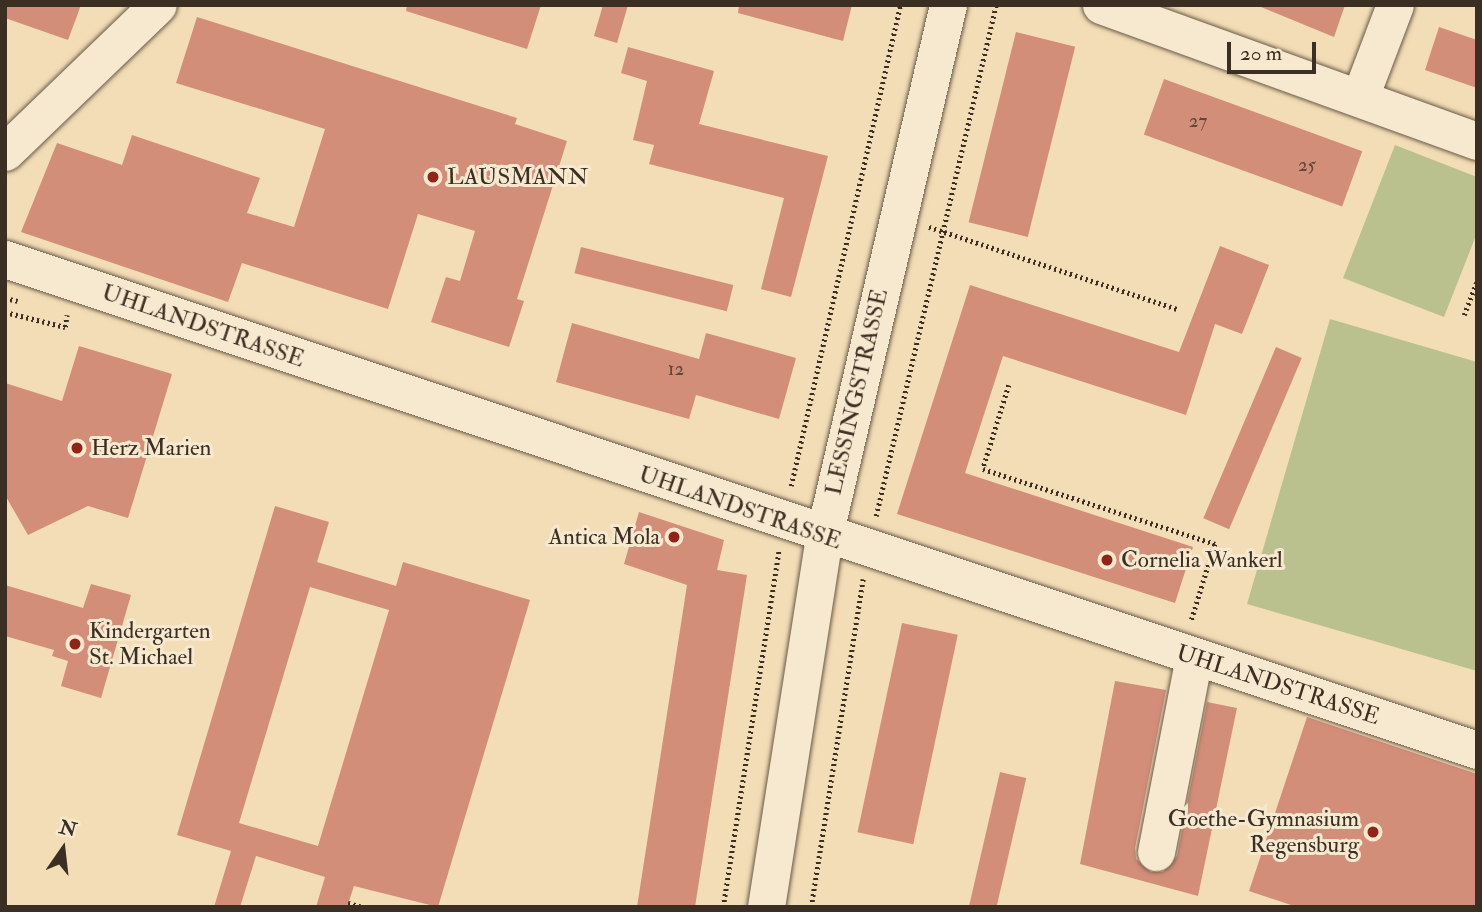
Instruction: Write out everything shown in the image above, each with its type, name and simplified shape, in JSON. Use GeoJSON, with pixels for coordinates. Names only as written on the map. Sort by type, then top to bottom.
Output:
{"type":"FeatureCollection","features":[{"type":"Feature","properties":{"kind":"street"},"geometry":{"type":"LineString","coordinates":[[5,152],[158,5]]}},
{"type":"Feature","properties":{"kind":"street","name":"LESSINGSTRASSE"},"geometry":{"type":"LineString","coordinates":[[766,907],[824,537],[948,5]]}},
{"type":"Feature","properties":{"kind":"street"},"geometry":{"type":"LineString","coordinates":[[1101,5],[1477,141]]}},
{"type":"Feature","properties":{"kind":"street"},"geometry":{"type":"LineString","coordinates":[[1360,97],[1395,5]]}},
{"type":"Feature","properties":{"kind":"street","name":"UHLANDSTRASSE"},"geometry":{"type":"LineString","coordinates":[[5,259],[824,537],[1477,750]]}},
{"type":"Feature","properties":{"kind":"street"},"geometry":{"type":"LineString","coordinates":[[1156,852],[1187,655]]}},
{"type":"Feature","properties":{"kind":"path"},"geometry":{"type":"LineString","coordinates":[[723,907],[783,523],[900,5]]}},
{"type":"Feature","properties":{"kind":"path"},"geometry":{"type":"LineString","coordinates":[[811,907],[868,551],[940,231],[996,5]]}},
{"type":"Feature","properties":{"kind":"path"},"geometry":{"type":"LineString","coordinates":[[897,217],[1177,309]]}},
{"type":"Feature","properties":{"kind":"path"},"geometry":{"type":"LineString","coordinates":[[1464,315],[1477,281]]}},
{"type":"Feature","properties":{"kind":"path"},"geometry":{"type":"LineString","coordinates":[[5,298],[30,305]]}},
{"type":"Feature","properties":{"kind":"path"},"geometry":{"type":"LineString","coordinates":[[5,312],[65,327],[68,316],[56,312]]}},
{"type":"Feature","properties":{"kind":"path"},"geometry":{"type":"LineString","coordinates":[[1009,385],[983,469],[1215,544],[1187,655]]}},
{"type":"Feature","properties":{"kind":"path"},"geometry":{"type":"LineString","coordinates":[[348,903],[363,907]]}},
{"type":"Feature","properties":{"kind":"green space"},"geometry":{"type":"Polygon","coordinates":[[[1395,145],[1477,177],[1477,233],[1444,317],[1343,278],[1395,145]]]}},
{"type":"Feature","properties":{"kind":"green space"},"geometry":{"type":"Polygon","coordinates":[[[1330,319],[1477,362],[1477,671],[1247,604],[1330,319]]]}},
{"type":"Feature","properties":{"kind":"building"},"geometry":{"type":"Polygon","coordinates":[[[5,5],[81,5],[68,40],[5,18],[5,5]]]}},
{"type":"Feature","properties":{"kind":"building"},"geometry":{"type":"Polygon","coordinates":[[[407,5],[541,5],[527,49],[406,11],[407,5]]]}},
{"type":"Feature","properties":{"kind":"building"},"geometry":{"type":"Polygon","coordinates":[[[603,5],[628,5],[617,43],[594,36],[603,5]]]}},
{"type":"Feature","properties":{"kind":"building"},"geometry":{"type":"Polygon","coordinates":[[[739,5],[852,5],[843,41],[738,13],[739,5]]]}},
{"type":"Feature","properties":{"kind":"building"},"geometry":{"type":"Polygon","coordinates":[[[1256,5],[1345,5],[1334,37],[1256,5]]]}},
{"type":"Feature","properties":{"kind":"building","name":"LAUSMANN"},"geometry":{"type":"Polygon","coordinates":[[[197,17],[517,118],[515,124],[567,141],[517,299],[524,301],[509,347],[431,322],[446,277],[460,281],[475,231],[418,214],[388,309],[242,263],[228,302],[21,232],[57,143],[122,165],[132,135],[260,178],[247,213],[294,227],[325,129],[176,83],[197,17]]]}},
{"type":"Feature","properties":{"kind":"building"},"geometry":{"type":"Polygon","coordinates":[[[1439,27],[1477,40],[1477,88],[1425,70],[1439,27]]]}},
{"type":"Feature","properties":{"kind":"building"},"geometry":{"type":"Polygon","coordinates":[[[1016,32],[1075,47],[1028,237],[969,222],[1016,32]]]}},
{"type":"Feature","properties":{"kind":"building"},"geometry":{"type":"Polygon","coordinates":[[[628,47],[714,71],[699,124],[828,156],[791,297],[761,289],[784,198],[649,164],[654,145],[633,140],[647,81],[621,73],[628,47]]]}},
{"type":"Feature","properties":{"kind":"building"},"geometry":{"type":"Polygon","coordinates":[[[1164,79],[1362,151],[1342,207],[1144,134],[1164,79]]]}},
{"type":"Feature","properties":{"kind":"building"},"geometry":{"type":"Polygon","coordinates":[[[1220,246],[1269,265],[1242,334],[1215,324],[1186,415],[1003,356],[965,473],[1193,547],[1175,603],[897,514],[970,285],[1179,352],[1220,246]]]}},
{"type":"Feature","properties":{"kind":"building"},"geometry":{"type":"Polygon","coordinates":[[[581,247],[733,285],[727,311],[574,273],[581,247]]]}},
{"type":"Feature","properties":{"kind":"building"},"geometry":{"type":"Polygon","coordinates":[[[572,323],[699,359],[706,333],[796,358],[779,419],[696,395],[689,419],[556,382],[572,323]]]}},
{"type":"Feature","properties":{"kind":"building","name":"Herz Marien"},"geometry":{"type":"Polygon","coordinates":[[[79,346],[172,374],[128,518],[88,506],[28,535],[5,495],[5,383],[62,401],[79,346]]]}},
{"type":"Feature","properties":{"kind":"building"},"geometry":{"type":"Polygon","coordinates":[[[1276,347],[1302,358],[1229,529],[1203,518],[1276,347]]]}},
{"type":"Feature","properties":{"kind":"building"},"geometry":{"type":"Polygon","coordinates":[[[275,506],[329,522],[317,562],[396,586],[403,562],[530,600],[438,907],[354,886],[347,907],[316,907],[325,877],[256,856],[240,907],[214,907],[231,851],[177,835],[275,506]],[[310,587],[239,823],[318,846],[389,610],[310,587]]]}},
{"type":"Feature","properties":{"kind":"building"},"geometry":{"type":"Polygon","coordinates":[[[639,512],[724,540],[717,570],[747,575],[695,907],[637,907],[687,585],[624,564],[639,512]]]}},
{"type":"Feature","properties":{"kind":"building","name":"Kindergarten St. Michael"},"geometry":{"type":"Polygon","coordinates":[[[91,584],[131,595],[101,698],[61,686],[68,661],[52,656],[54,650],[5,636],[5,585],[83,608],[91,584]]]}},
{"type":"Feature","properties":{"kind":"building"},"geometry":{"type":"Polygon","coordinates":[[[902,623],[958,635],[913,844],[858,832],[902,623]]]}},
{"type":"Feature","properties":{"kind":"building"},"geometry":{"type":"Polygon","coordinates":[[[1115,681],[1166,690],[1135,848],[1136,859],[1151,872],[1163,872],[1177,856],[1207,702],[1237,708],[1198,896],[1080,864],[1115,681]]]}},
{"type":"Feature","properties":{"kind":"building","name":"Goethe-Gymnasium Regensburg"},"geometry":{"type":"Polygon","coordinates":[[[1307,717],[1477,774],[1477,907],[1297,907],[1249,891],[1307,717]]]}},
{"type":"Feature","properties":{"kind":"building"},"geometry":{"type":"Polygon","coordinates":[[[1000,772],[1026,778],[997,907],[969,906],[1000,772]]]}},
{"type":"Feature","properties":{"kind":"place","name":"LAUSMANN"},"geometry":{"type":"Point","coordinates":[433,177]}},
{"type":"Feature","properties":{"kind":"place","name":"Herz Marien"},"geometry":{"type":"Point","coordinates":[77,448]}},
{"type":"Feature","properties":{"kind":"place","name":"Antica Mola"},"geometry":{"type":"Point","coordinates":[674,537]}},
{"type":"Feature","properties":{"kind":"place","name":"Cornelia Wankerl"},"geometry":{"type":"Point","coordinates":[1107,560]}},
{"type":"Feature","properties":{"kind":"place","name":"Kindergarten St. Michael"},"geometry":{"type":"Point","coordinates":[75,644]}},
{"type":"Feature","properties":{"kind":"place","name":"Goethe-Gymnasium Regensburg"},"geometry":{"type":"Point","coordinates":[1373,832]}}]}
